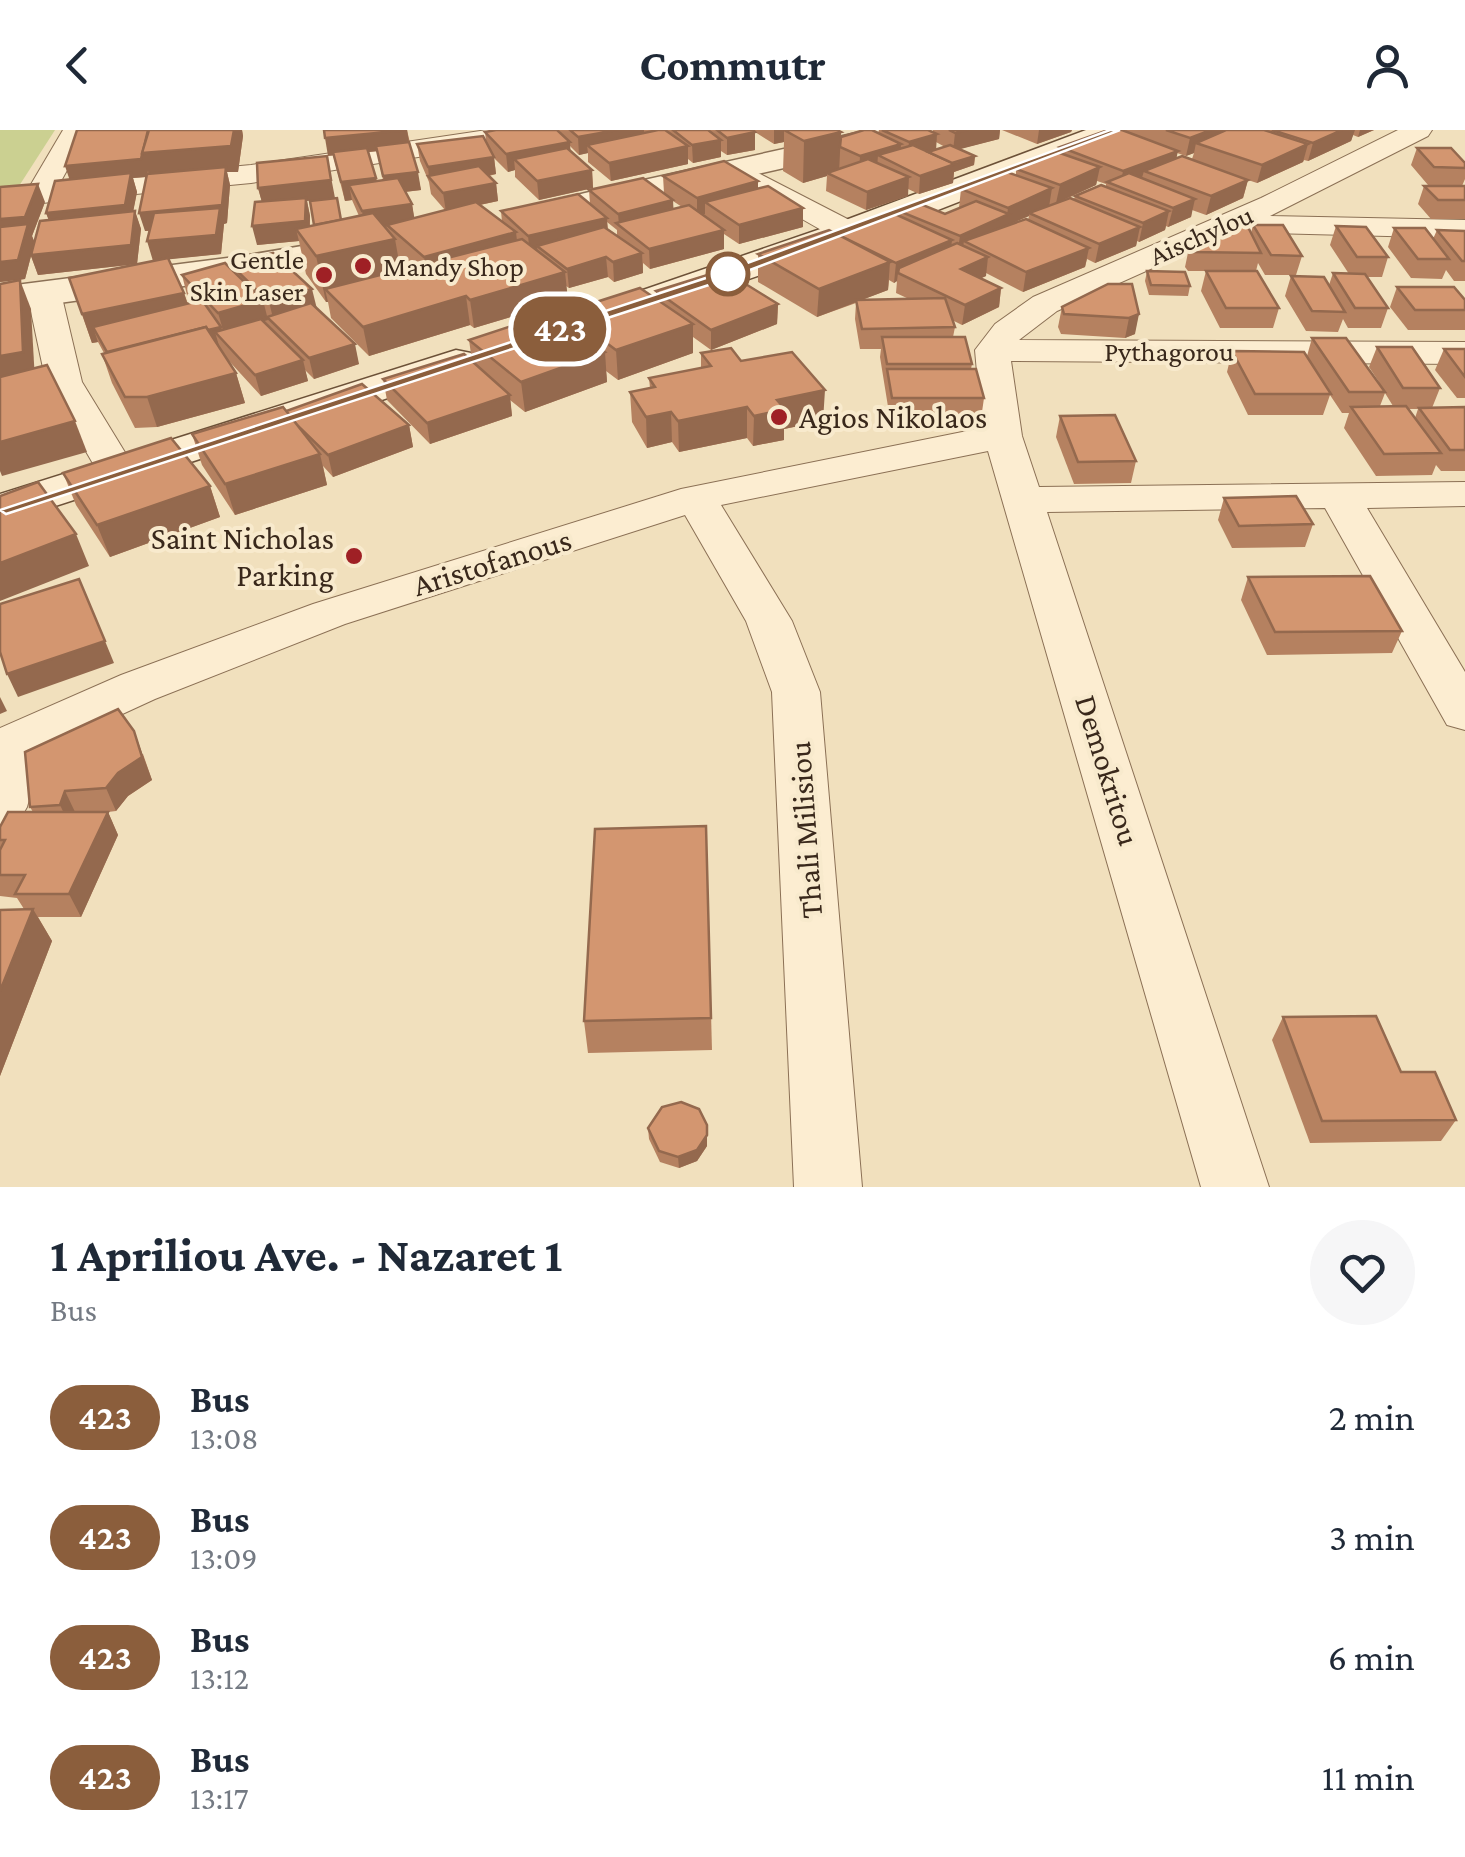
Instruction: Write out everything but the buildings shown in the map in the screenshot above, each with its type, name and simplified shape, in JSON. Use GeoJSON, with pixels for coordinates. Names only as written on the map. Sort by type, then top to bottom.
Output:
{"type":"FeatureCollection","features":[{"type":"Feature","properties":{"kind":"main road"},"geometry":{"type":"LineString","coordinates":[[544,211],[912,130]]}},
{"type":"Feature","properties":{"kind":"main road"},"geometry":{"type":"LineString","coordinates":[[620,310],[1118,138]]}},
{"type":"Feature","properties":{"kind":"main road"},"geometry":{"type":"LineString","coordinates":[[0,299],[243,267],[412,238]]}},
{"type":"Feature","properties":{"kind":"main road"},"geometry":{"type":"LineString","coordinates":[[0,510],[490,352]]}},
{"type":"Feature","properties":{"kind":"street"},"geometry":{"type":"LineString","coordinates":[[40,194],[76,130]]}},
{"type":"Feature","properties":{"kind":"street"},"geometry":{"type":"LineString","coordinates":[[0,198],[251,174],[492,134],[541,130]]}},
{"type":"Feature","properties":{"kind":"street","name":"Aischylou"},"geometry":{"type":"LineString","coordinates":[[993,350],[1001,334],[1046,304],[1271,204],[1360,158],[1424,144]]}},
{"type":"Feature","properties":{"kind":"street"},"geometry":{"type":"LineString","coordinates":[[735,170],[848,232]]}},
{"type":"Feature","properties":{"kind":"street"},"geometry":{"type":"LineString","coordinates":[[1237,190],[1271,204]]}},
{"type":"Feature","properties":{"kind":"street"},"geometry":{"type":"LineString","coordinates":[[1223,224],[1465,229]]}},
{"type":"Feature","properties":{"kind":"street"},"geometry":{"type":"LineString","coordinates":[[44,294],[48,386],[117,472]]}},
{"type":"Feature","properties":{"kind":"street","name":"Pythagorou"},"geometry":{"type":"LineString","coordinates":[[993,350],[1465,353]]}},
{"type":"Feature","properties":{"kind":"street","name":"Demokritou"},"geometry":{"type":"LineString","coordinates":[[993,350],[1003,436],[1026,500],[1235,1187]]}},
{"type":"Feature","properties":{"kind":"street","name":"Aristofanous"},"geometry":{"type":"LineString","coordinates":[[9,745],[138,686],[328,614],[696,498],[1003,436]]}},
{"type":"Feature","properties":{"kind":"street"},"geometry":{"type":"LineString","coordinates":[[1026,500],[1465,494]]}},
{"type":"Feature","properties":{"kind":"street"},"geometry":{"type":"LineString","coordinates":[[1339,496],[1465,713]]}},
{"type":"Feature","properties":{"kind":"street","name":"Thali Milisiou"},"geometry":{"type":"LineString","coordinates":[[696,498],[769,622],[796,692],[828,1187]]}},
{"type":"Feature","properties":{"kind":"street"},"geometry":{"type":"LineString","coordinates":[[0,807],[9,745]]}},
{"type":"Feature","properties":{"kind":"green space"},"geometry":{"type":"Polygon","coordinates":[[[0,130],[55,130],[19,186],[0,188],[0,130]]]}},
{"type":"Feature","properties":{"kind":"bus line","name":"423"},"geometry":{"type":"LineString","coordinates":[[0,510],[713,280],[1114,130]]}},
{"type":"Feature","properties":{"kind":"place","name":"Mandy Shop"},"geometry":{"type":"Point","coordinates":[363,266]}},
{"type":"Feature","properties":{"kind":"place","name":"Gentle Skin Laser"},"geometry":{"type":"Point","coordinates":[324,275]}},
{"type":"Feature","properties":{"kind":"place","name":"Agios Nikolaos"},"geometry":{"type":"Point","coordinates":[779,417]}},
{"type":"Feature","properties":{"kind":"place","name":"Saint Nicholas Parking"},"geometry":{"type":"Point","coordinates":[354,556]}}]}
